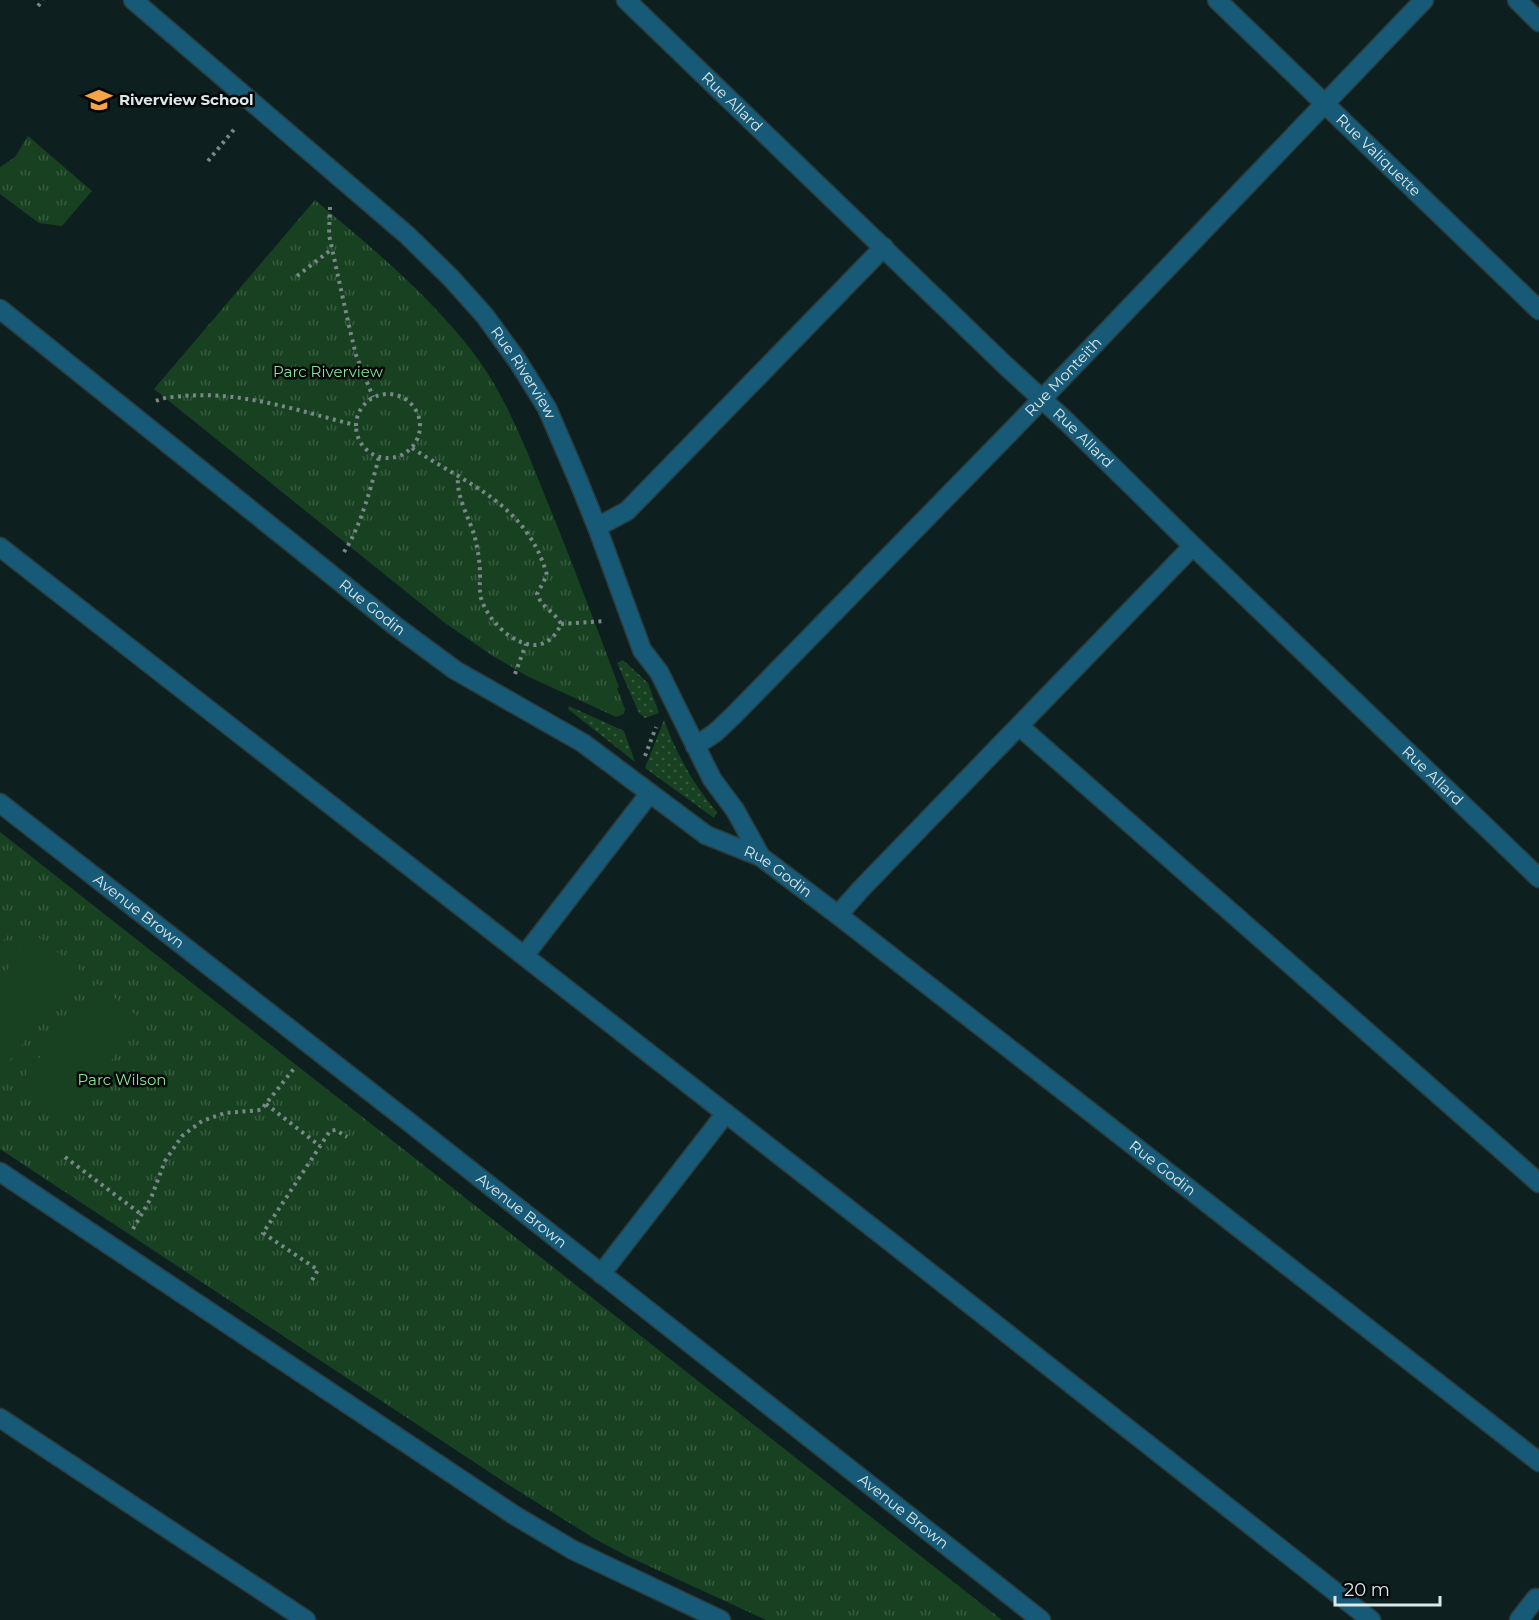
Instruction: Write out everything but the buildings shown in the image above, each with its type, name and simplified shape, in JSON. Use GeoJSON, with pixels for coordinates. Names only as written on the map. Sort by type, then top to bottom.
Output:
{"type":"FeatureCollection","features":[{"type":"Feature","properties":{"kind":"street","name":"Rue Riverview"},"geometry":{"type":"LineString","coordinates":[[132,0],[407,235],[485,316],[517,360],[547,408],[597,527],[642,650],[659,672],[694,746],[712,778],[735,810],[761,857]]}},
{"type":"Feature","properties":{"kind":"street","name":"Rue Allard"},"geometry":{"type":"LineString","coordinates":[[626,0],[1539,878]]}},
{"type":"Feature","properties":{"kind":"street","name":"Rue Valiquette"},"geometry":{"type":"LineString","coordinates":[[1217,0],[1539,310]]}},
{"type":"Feature","properties":{"kind":"street","name":"Rue Monteith"},"geometry":{"type":"LineString","coordinates":[[694,746],[715,733],[734,715],[1042,399],[1424,0]]}},
{"type":"Feature","properties":{"kind":"street"},"geometry":{"type":"LineString","coordinates":[[1516,0],[1539,22]]}},
{"type":"Feature","properties":{"kind":"street"},"geometry":{"type":"LineString","coordinates":[[597,527],[627,511],[884,247]]}},
{"type":"Feature","properties":{"kind":"street","name":"Rue Godin"},"geometry":{"type":"LineString","coordinates":[[0,309],[394,626],[455,670],[583,743],[706,835],[761,857],[1539,1462]]}},
{"type":"Feature","properties":{"kind":"street"},"geometry":{"type":"LineString","coordinates":[[838,915],[1193,546]]}},
{"type":"Feature","properties":{"kind":"street"},"geometry":{"type":"LineString","coordinates":[[0,547],[1371,1620]]}},
{"type":"Feature","properties":{"kind":"street"},"geometry":{"type":"LineString","coordinates":[[1019,726],[1539,1183]]}},
{"type":"Feature","properties":{"kind":"street"},"geometry":{"type":"LineString","coordinates":[[524,956],[650,793]]}},
{"type":"Feature","properties":{"kind":"street","name":"Avenue Brown"},"geometry":{"type":"LineString","coordinates":[[0,803],[1041,1620]]}},
{"type":"Feature","properties":{"kind":"street"},"geometry":{"type":"LineString","coordinates":[[601,1274],[726,1113]]}},
{"type":"Feature","properties":{"kind":"street"},"geometry":{"type":"LineString","coordinates":[[0,1172],[514,1515],[573,1550],[694,1615],[721,1620]]}},
{"type":"Feature","properties":{"kind":"street"},"geometry":{"type":"LineString","coordinates":[[0,1418],[306,1620]]}},
{"type":"Feature","properties":{"kind":"street"},"geometry":{"type":"LineString","coordinates":[[1519,1620],[1536,1599]]}},
{"type":"Feature","properties":{"kind":"path"},"geometry":{"type":"LineString","coordinates":[[38,6],[43,0]]}},
{"type":"Feature","properties":{"kind":"path"},"geometry":{"type":"LineString","coordinates":[[208,161],[236,127]]}},
{"type":"Feature","properties":{"kind":"path"},"geometry":{"type":"LineString","coordinates":[[330,207],[329,227],[332,249],[356,355],[374,397]]}},
{"type":"Feature","properties":{"kind":"path"},"geometry":{"type":"LineString","coordinates":[[297,276],[332,249]]}},
{"type":"Feature","properties":{"kind":"path"},"geometry":{"type":"LineString","coordinates":[[384,393],[396,394],[414,406],[419,417],[420,428],[418,439],[412,448],[403,455],[393,458],[379,457],[365,449],[359,440],[355,425],[359,411],[365,403],[384,393]]}},
{"type":"Feature","properties":{"kind":"path"},"geometry":{"type":"LineString","coordinates":[[158,399],[195,395],[238,397],[273,403],[355,425]]}},
{"type":"Feature","properties":{"kind":"path"},"geometry":{"type":"LineString","coordinates":[[412,448],[507,509],[525,528],[536,546],[547,575],[537,594],[539,600],[561,624]]}},
{"type":"Feature","properties":{"kind":"path"},"geometry":{"type":"LineString","coordinates":[[346,550],[379,457]]}},
{"type":"Feature","properties":{"kind":"path"},"geometry":{"type":"LineString","coordinates":[[458,477],[458,488],[475,538],[480,588],[486,609],[504,631],[514,639],[526,644],[538,645],[546,642],[553,638],[561,624]]}},
{"type":"Feature","properties":{"kind":"path"},"geometry":{"type":"LineString","coordinates":[[561,624],[600,622]]}},
{"type":"Feature","properties":{"kind":"path"},"geometry":{"type":"LineString","coordinates":[[515,674],[526,644]]}},
{"type":"Feature","properties":{"kind":"path"},"geometry":{"type":"LineString","coordinates":[[642,764],[659,718]]}},
{"type":"Feature","properties":{"kind":"path"},"geometry":{"type":"LineString","coordinates":[[132,1231],[151,1198],[165,1161],[182,1136],[202,1121],[225,1113],[261,1110],[296,1065]]}},
{"type":"Feature","properties":{"kind":"path"},"geometry":{"type":"LineString","coordinates":[[266,1104],[320,1146]]}},
{"type":"Feature","properties":{"kind":"path"},"geometry":{"type":"LineString","coordinates":[[312,1280],[318,1270],[263,1233],[330,1131],[336,1130],[347,1137]]}},
{"type":"Feature","properties":{"kind":"path"},"geometry":{"type":"LineString","coordinates":[[65,1157],[141,1215]]}},
{"type":"Feature","properties":{"kind":"green space"},"geometry":{"type":"Polygon","coordinates":[[[28,136],[92,191],[62,226],[39,223],[0,194],[0,167],[15,157],[28,136]]]}},
{"type":"Feature","properties":{"kind":"green space","name":"Parc Riverview"},"geometry":{"type":"Polygon","coordinates":[[[315,200],[417,290],[455,330],[495,385],[522,439],[564,543],[619,687],[617,688],[625,709],[624,714],[616,717],[527,676],[445,623],[154,389],[315,200]]]}},
{"type":"Feature","properties":{"kind":"green space"},"geometry":{"type":"Polygon","coordinates":[[[623,660],[648,683],[659,713],[645,718],[639,713],[617,663],[623,660]]]}},
{"type":"Feature","properties":{"kind":"green space"},"geometry":{"type":"Polygon","coordinates":[[[569,706],[624,731],[635,762],[568,709],[569,706]]]}},
{"type":"Feature","properties":{"kind":"green space"},"geometry":{"type":"Polygon","coordinates":[[[664,720],[686,769],[717,812],[714,818],[645,768],[664,720]]]}},
{"type":"Feature","properties":{"kind":"green space","name":"Parc Wilson"},"geometry":{"type":"Polygon","coordinates":[[[0,832],[1002,1620],[766,1620],[627,1556],[595,1539],[512,1487],[0,1149],[0,832]]]}},
{"type":"Feature","properties":{"kind":"green space"},"geometry":{"type":"Polygon","coordinates":[[[0,908],[18,922],[0,945],[0,908]]]}},
{"type":"Feature","properties":{"kind":"green space"},"geometry":{"type":"Polygon","coordinates":[[[34,934],[80,970],[3,1069],[0,1066],[0,979],[34,934]]]}},
{"type":"Feature","properties":{"kind":"green space"},"geometry":{"type":"Polygon","coordinates":[[[97,984],[142,1020],[66,1119],[20,1083],[97,984]]]}},
{"type":"Feature","properties":{"kind":"place","name":"Riverview School"},"geometry":{"type":"Point","coordinates":[99,100]}}]}
